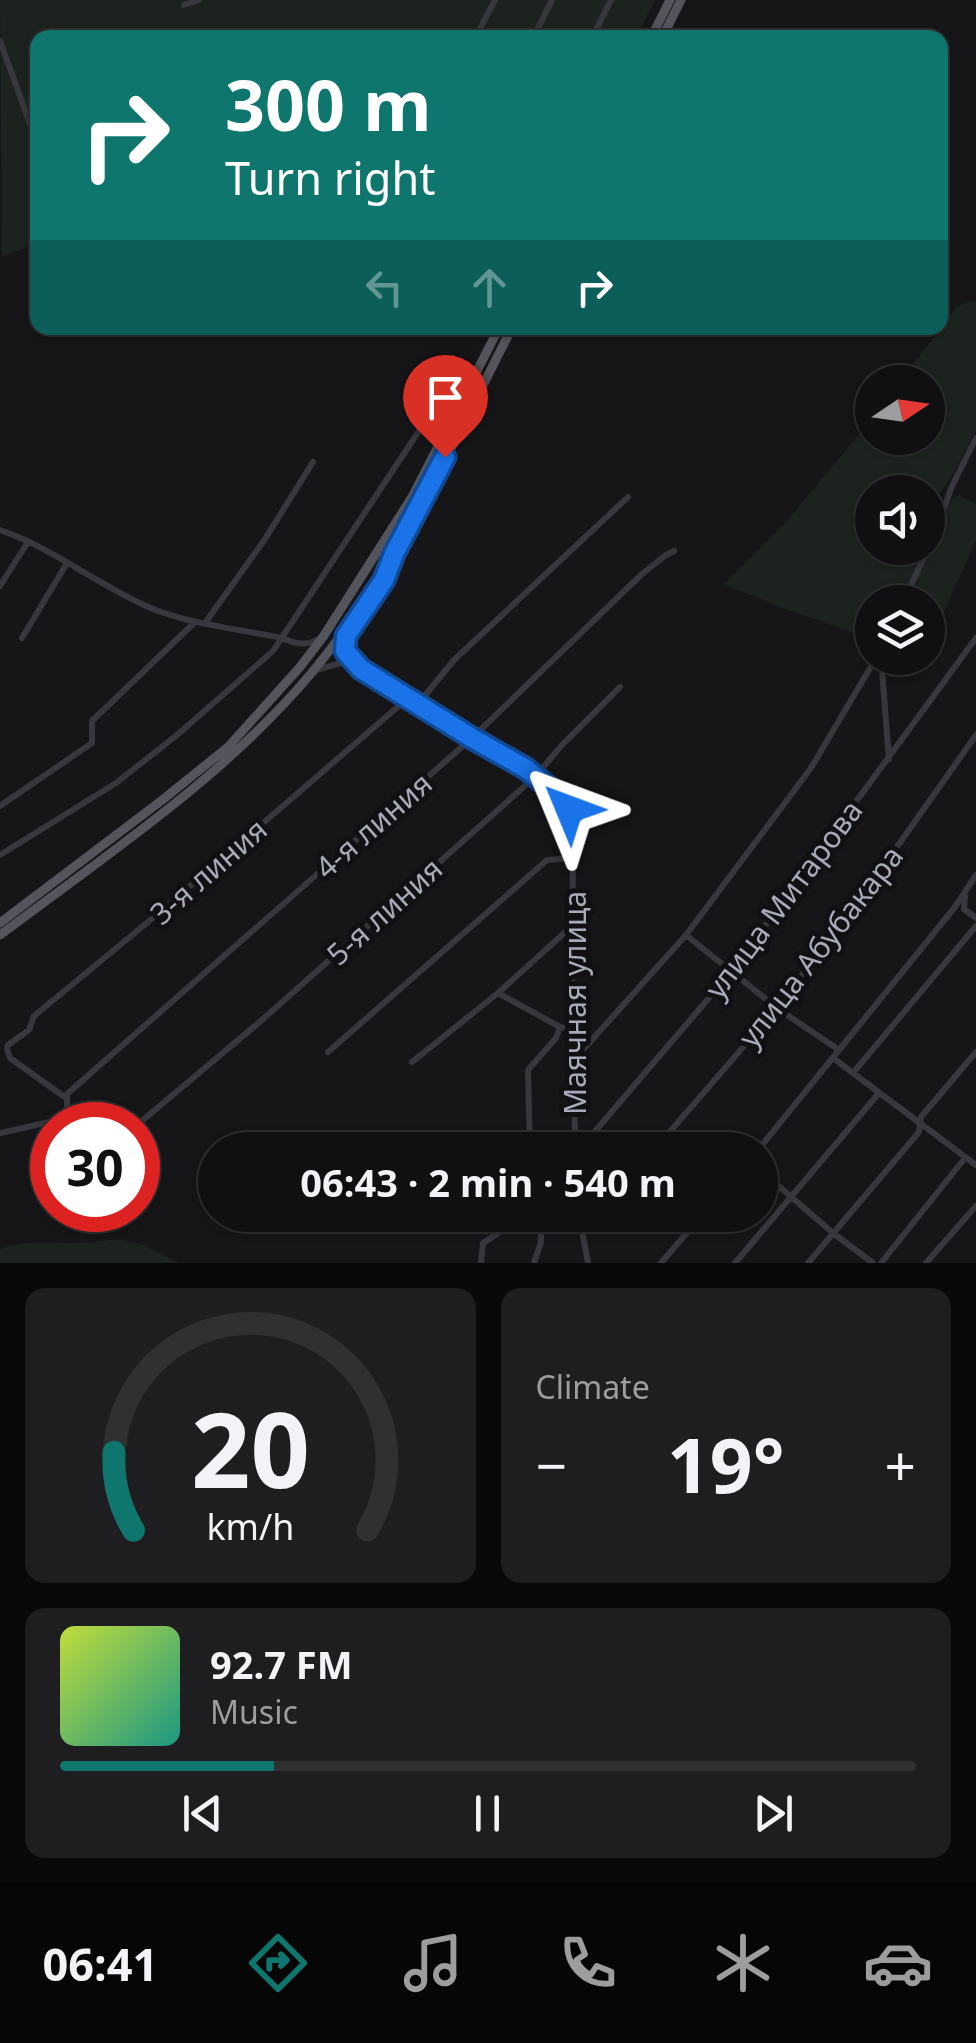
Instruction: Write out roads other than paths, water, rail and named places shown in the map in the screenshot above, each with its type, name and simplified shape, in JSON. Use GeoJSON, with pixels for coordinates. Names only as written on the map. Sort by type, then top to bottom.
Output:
{"type":"FeatureCollection","features":[{"type":"Feature","properties":{"kind":"main road"},"geometry":{"type":"LineString","coordinates":[[655,30],[670,0]]}},
{"type":"Feature","properties":{"kind":"main road"},"geometry":{"type":"LineString","coordinates":[[666,30],[682,0]]}},
{"type":"Feature","properties":{"kind":"main road"},"geometry":{"type":"LineString","coordinates":[[0,923],[228,746],[300,667],[412,497],[495,335]]}},
{"type":"Feature","properties":{"kind":"main road"},"geometry":{"type":"LineString","coordinates":[[0,935],[167,810],[234,754],[311,674],[385,571],[508,335]]}},
{"type":"Feature","properties":{"kind":"street"},"geometry":{"type":"LineString","coordinates":[[184,5],[198,0]]}},
{"type":"Feature","properties":{"kind":"street"},"geometry":{"type":"LineString","coordinates":[[478,30],[495,0]]}},
{"type":"Feature","properties":{"kind":"street"},"geometry":{"type":"LineString","coordinates":[[536,30],[552,0]]}},
{"type":"Feature","properties":{"kind":"street"},"geometry":{"type":"LineString","coordinates":[[596,30],[611,0]]}},
{"type":"Feature","properties":{"kind":"street"},"geometry":{"type":"LineString","coordinates":[[0,41],[30,124]]}},
{"type":"Feature","properties":{"kind":"street"},"geometry":{"type":"LineString","coordinates":[[0,855],[116,783],[273,651],[419,431]]}},
{"type":"Feature","properties":{"kind":"street"},"geometry":{"type":"LineString","coordinates":[[911,585],[976,438]]}},
{"type":"Feature","properties":{"kind":"street"},"geometry":{"type":"LineString","coordinates":[[0,806],[92,743],[92,721],[200,622],[265,539],[313,462]]}},
{"type":"Feature","properties":{"kind":"street"},"geometry":{"type":"LineString","coordinates":[[418,704],[454,660],[628,497]]}},
{"type":"Feature","properties":{"kind":"street"},"geometry":{"type":"LineString","coordinates":[[0,530],[149,607],[200,622],[282,638],[299,652],[300,667]]}},
{"type":"Feature","properties":{"kind":"street"},"geometry":{"type":"LineString","coordinates":[[0,586],[28,542]]}},
{"type":"Feature","properties":{"kind":"street","name":"4-я линия"},"geometry":{"type":"LineString","coordinates":[[0,1133],[63,1119],[67,1096],[472,738],[642,574],[674,551]]}},
{"type":"Feature","properties":{"kind":"street"},"geometry":{"type":"LineString","coordinates":[[361,669],[345,651],[346,636],[378,590],[394,554]]}},
{"type":"Feature","properties":{"kind":"street"},"geometry":{"type":"LineString","coordinates":[[22,638],[67,563]]}},
{"type":"Feature","properties":{"kind":"street"},"geometry":{"type":"LineString","coordinates":[[292,643],[314,642],[323,636]]}},
{"type":"Feature","properties":{"kind":"street","name":"улица Митарова"},"geometry":{"type":"LineString","coordinates":[[593,1132],[732,971],[976,638]]}},
{"type":"Feature","properties":{"kind":"street"},"geometry":{"type":"LineString","coordinates":[[311,674],[341,663],[361,669]]}},
{"type":"Feature","properties":{"kind":"street","name":"Маячная улица"},"geometry":{"type":"LineString","coordinates":[[361,669],[536,776],[569,809],[574,823],[572,1062],[577,1132]]}},
{"type":"Feature","properties":{"kind":"street"},"geometry":{"type":"LineString","coordinates":[[572,1062],[686,935],[811,768],[868,675]]}},
{"type":"Feature","properties":{"kind":"street"},"geometry":{"type":"LineString","coordinates":[[880,675],[889,759]]}},
{"type":"Feature","properties":{"kind":"street","name":"5-я линия"},"geometry":{"type":"LineString","coordinates":[[160,1105],[262,1020],[536,776],[620,687]]}},
{"type":"Feature","properties":{"kind":"street","name":"3-я линия"},"geometry":{"type":"LineString","coordinates":[[67,1096],[10,1058],[7,1049],[29,1030],[34,1016],[408,698]]}},
{"type":"Feature","properties":{"kind":"street","name":"улица Абубакара"},"geometry":{"type":"LineString","coordinates":[[669,1132],[776,1008],[976,735]]}},
{"type":"Feature","properties":{"kind":"street"},"geometry":{"type":"LineString","coordinates":[[328,1052],[547,860],[573,858]]}},
{"type":"Feature","properties":{"kind":"street"},"geometry":{"type":"LineString","coordinates":[[773,1132],[976,875]]}},
{"type":"Feature","properties":{"kind":"street"},"geometry":{"type":"LineString","coordinates":[[853,1072],[976,922],[963,905],[970,884]]}},
{"type":"Feature","properties":{"kind":"street"},"geometry":{"type":"LineString","coordinates":[[412,1062],[498,993],[574,924]]}},
{"type":"Feature","properties":{"kind":"street"},"geometry":{"type":"LineString","coordinates":[[686,935],[776,1008],[839,1050]]}},
{"type":"Feature","properties":{"kind":"street"},"geometry":{"type":"LineString","coordinates":[[498,993],[560,1027],[572,1029]]}},
{"type":"Feature","properties":{"kind":"street"},"geometry":{"type":"LineString","coordinates":[[531,1132],[527,1074],[556,1038],[560,1027]]}},
{"type":"Feature","properties":{"kind":"street"},"geometry":{"type":"LineString","coordinates":[[808,1263],[919,1132],[921,1117],[976,1052]]}},
{"type":"Feature","properties":{"kind":"street"},"geometry":{"type":"LineString","coordinates":[[833,1058],[976,1166]]}},
{"type":"Feature","properties":{"kind":"street"},"geometry":{"type":"LineString","coordinates":[[735,1263],[878,1092]]}},
{"type":"Feature","properties":{"kind":"street"},"geometry":{"type":"LineString","coordinates":[[881,1263],[965,1158]]}},
{"type":"Feature","properties":{"kind":"street"},"geometry":{"type":"LineString","coordinates":[[778,1186],[874,1263]]}},
{"type":"Feature","properties":{"kind":"street"},"geometry":{"type":"LineString","coordinates":[[926,1263],[976,1206]]}},
{"type":"Feature","properties":{"kind":"street"},"geometry":{"type":"LineString","coordinates":[[482,1263],[483,1243],[500,1232]]}},
{"type":"Feature","properties":{"kind":"street"},"geometry":{"type":"LineString","coordinates":[[534,1263],[541,1232]]}},
{"type":"Feature","properties":{"kind":"street"},"geometry":{"type":"LineString","coordinates":[[582,1232],[588,1263]]}},
{"type":"Feature","properties":{"kind":"street"},"geometry":{"type":"LineString","coordinates":[[660,1263],[687,1232]]}}]}
